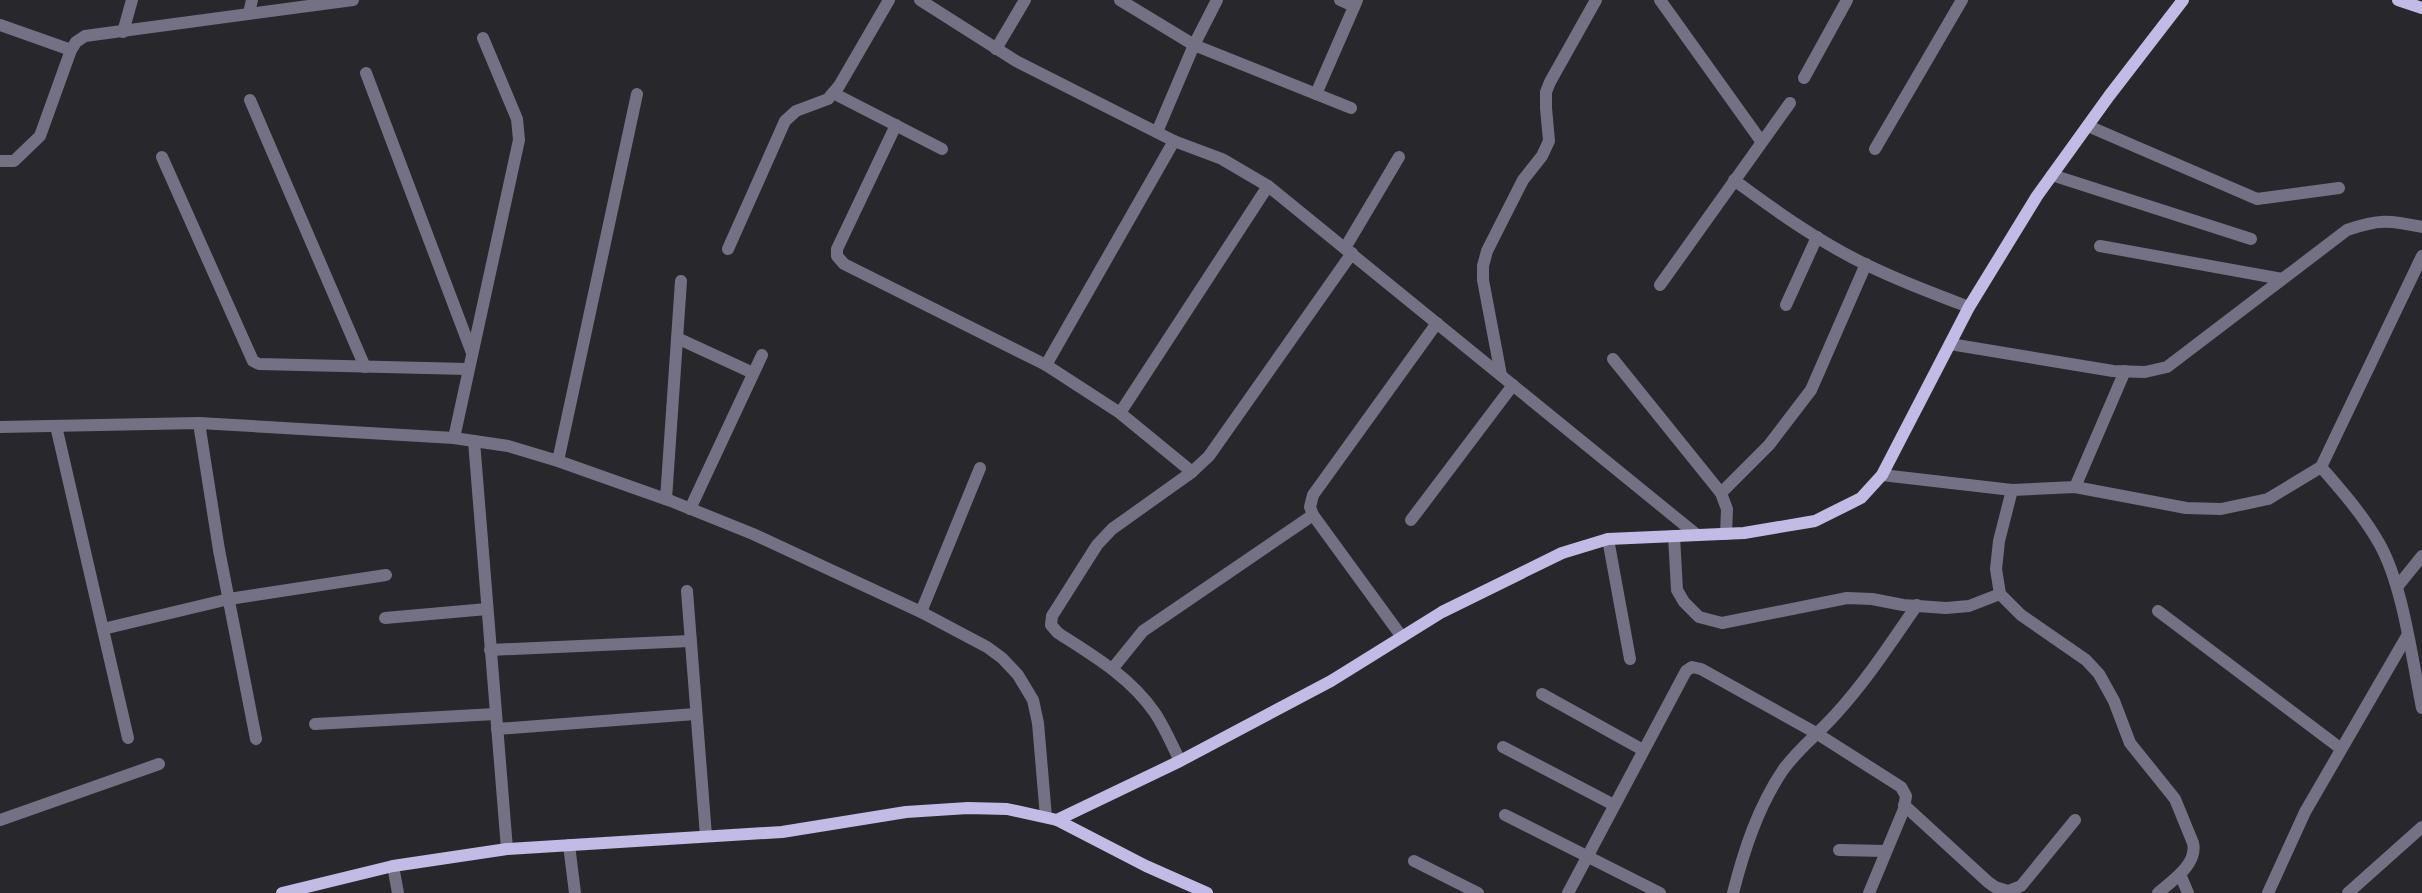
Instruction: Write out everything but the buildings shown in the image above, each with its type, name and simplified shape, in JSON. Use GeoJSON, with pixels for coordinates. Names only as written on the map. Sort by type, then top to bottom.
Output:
{"type":"FeatureCollection","features":[{"type":"Feature","properties":{"kind":"main road"},"geometry":{"type":"LineString","coordinates":[[1051,818],[1180,761],[1331,681],[1442,612],[1562,553],[1608,539],[1744,533],[1815,520],[1861,498],[1882,474],[1969,307],[1998,258],[2052,175],[2183,0]]}},
{"type":"Feature","properties":{"kind":"main road"},"geometry":{"type":"LineString","coordinates":[[2398,0],[2422,8]]}},
{"type":"Feature","properties":{"kind":"main road"},"geometry":{"type":"LineString","coordinates":[[282,893],[393,866],[507,849],[782,832],[906,812],[968,808],[1007,809],[1051,818],[1146,866],[1207,893]]}},
{"type":"Feature","properties":{"kind":"street"},"geometry":{"type":"LineString","coordinates":[[123,32],[132,0]]}},
{"type":"Feature","properties":{"kind":"street"},"geometry":{"type":"LineString","coordinates":[[249,13],[252,0]]}},
{"type":"Feature","properties":{"kind":"street"},"geometry":{"type":"LineString","coordinates":[[0,161],[14,161],[40,136],[71,50],[76,42],[85,36],[353,0]]}},
{"type":"Feature","properties":{"kind":"street"},"geometry":{"type":"LineString","coordinates":[[728,249],[785,121],[796,110],[828,99],[889,0]]}},
{"type":"Feature","properties":{"kind":"street"},"geometry":{"type":"LineString","coordinates":[[920,0],[996,49],[1174,141],[1222,160],[1268,186],[1349,250],[1697,536]]}},
{"type":"Feature","properties":{"kind":"street"},"geometry":{"type":"LineString","coordinates":[[996,49],[1025,0]]}},
{"type":"Feature","properties":{"kind":"street"},"geometry":{"type":"LineString","coordinates":[[1120,0],[1194,45],[1351,108]]}},
{"type":"Feature","properties":{"kind":"street"},"geometry":{"type":"LineString","coordinates":[[1157,132],[1194,45],[1217,0]]}},
{"type":"Feature","properties":{"kind":"street"},"geometry":{"type":"LineString","coordinates":[[1316,94],[1356,3],[1340,0]]}},
{"type":"Feature","properties":{"kind":"street"},"geometry":{"type":"LineString","coordinates":[[1501,375],[1483,280],[1487,251],[1523,180],[1542,156],[1549,141],[1546,92],[1596,0]]}},
{"type":"Feature","properties":{"kind":"street"},"geometry":{"type":"LineString","coordinates":[[1660,0],[1761,141]]}},
{"type":"Feature","properties":{"kind":"street"},"geometry":{"type":"LineString","coordinates":[[1804,78],[1847,0]]}},
{"type":"Feature","properties":{"kind":"street"},"geometry":{"type":"LineString","coordinates":[[1875,149],[1962,0]]}},
{"type":"Feature","properties":{"kind":"street"},"geometry":{"type":"LineString","coordinates":[[0,25],[71,50]]}},
{"type":"Feature","properties":{"kind":"street"},"geometry":{"type":"LineString","coordinates":[[454,438],[519,140],[517,119],[483,38]]}},
{"type":"Feature","properties":{"kind":"street"},"geometry":{"type":"LineString","coordinates":[[366,73],[472,353]]}},
{"type":"Feature","properties":{"kind":"street"},"geometry":{"type":"LineString","coordinates":[[832,93],[942,149]]}},
{"type":"Feature","properties":{"kind":"street"},"geometry":{"type":"LineString","coordinates":[[558,461],[637,94]]}},
{"type":"Feature","properties":{"kind":"street"},"geometry":{"type":"LineString","coordinates":[[250,100],[365,367]]}},
{"type":"Feature","properties":{"kind":"street"},"geometry":{"type":"LineString","coordinates":[[1660,285],[1761,141],[1790,103]]}},
{"type":"Feature","properties":{"kind":"street"},"geometry":{"type":"LineString","coordinates":[[896,125],[837,249],[838,256],[844,264],[1046,365],[1120,413],[1192,472]]}},
{"type":"Feature","properties":{"kind":"street"},"geometry":{"type":"LineString","coordinates":[[2088,126],[2257,199],[2339,188]]}},
{"type":"Feature","properties":{"kind":"street"},"geometry":{"type":"LineString","coordinates":[[1046,365],[1174,141]]}},
{"type":"Feature","properties":{"kind":"street"},"geometry":{"type":"LineString","coordinates":[[1180,761],[1152,709],[1136,689],[1113,668],[1058,633],[1051,625],[1052,616],[1097,546],[1112,529],[1192,472],[1209,456],[1349,250],[1400,157]]}},
{"type":"Feature","properties":{"kind":"street"},"geometry":{"type":"LineString","coordinates":[[162,158],[253,361],[259,364],[468,369]]}},
{"type":"Feature","properties":{"kind":"street"},"geometry":{"type":"LineString","coordinates":[[2052,175],[2252,239]]}},
{"type":"Feature","properties":{"kind":"street"},"geometry":{"type":"LineString","coordinates":[[1734,180],[1817,237],[1866,264],[1969,307]]}},
{"type":"Feature","properties":{"kind":"street"},"geometry":{"type":"LineString","coordinates":[[1120,413],[1268,186]]}},
{"type":"Feature","properties":{"kind":"street"},"geometry":{"type":"LineString","coordinates":[[1950,344],[2126,371],[2145,372],[2167,367],[2347,230],[2371,222],[2391,220],[2422,228]]}},
{"type":"Feature","properties":{"kind":"street"},"geometry":{"type":"LineString","coordinates":[[1786,305],[1817,237]]}},
{"type":"Feature","properties":{"kind":"street"},"geometry":{"type":"LineString","coordinates":[[2100,246],[2282,279]]}},
{"type":"Feature","properties":{"kind":"street"},"geometry":{"type":"LineString","coordinates":[[1882,474],[2012,490],[2075,487],[2186,508],[2221,509],[2268,499],[2321,467],[2422,256]]}},
{"type":"Feature","properties":{"kind":"street"},"geometry":{"type":"LineString","coordinates":[[1720,493],[1769,445],[1811,390],[1866,264]]}},
{"type":"Feature","properties":{"kind":"street"},"geometry":{"type":"LineString","coordinates":[[666,499],[682,281]]}},
{"type":"Feature","properties":{"kind":"street"},"geometry":{"type":"LineString","coordinates":[[1402,637],[1313,515],[1310,507],[1313,495],[1437,323]]}},
{"type":"Feature","properties":{"kind":"street"},"geometry":{"type":"LineString","coordinates":[[678,338],[753,373]]}},
{"type":"Feature","properties":{"kind":"street"},"geometry":{"type":"LineString","coordinates":[[690,509],[762,355]]}},
{"type":"Feature","properties":{"kind":"street"},"geometry":{"type":"LineString","coordinates":[[1613,359],[1720,493],[1727,509],[1726,534]]}},
{"type":"Feature","properties":{"kind":"street"},"geometry":{"type":"LineString","coordinates":[[2075,487],[2126,371]]}},
{"type":"Feature","properties":{"kind":"street"},"geometry":{"type":"LineString","coordinates":[[1411,520],[1513,385]]}},
{"type":"Feature","properties":{"kind":"street"},"geometry":{"type":"LineString","coordinates":[[199,423],[229,599],[256,738]]}},
{"type":"Feature","properties":{"kind":"street"},"geometry":{"type":"LineString","coordinates":[[0,427],[199,423],[454,438],[508,446],[558,461],[666,499],[753,534],[921,612],[987,647],[1002,658],[1018,675],[1033,700],[1051,818]]}},
{"type":"Feature","properties":{"kind":"street"},"geometry":{"type":"LineString","coordinates":[[56,426],[128,738]]}},
{"type":"Feature","properties":{"kind":"street"},"geometry":{"type":"LineString","coordinates":[[474,441],[507,849]]}},
{"type":"Feature","properties":{"kind":"street"},"geometry":{"type":"LineString","coordinates":[[2321,467],[2356,508],[2380,544],[2397,588],[2422,708]]}},
{"type":"Feature","properties":{"kind":"street"},"geometry":{"type":"LineString","coordinates":[[921,612],[980,468]]}},
{"type":"Feature","properties":{"kind":"street"},"geometry":{"type":"LineString","coordinates":[[2012,490],[1999,541],[1996,569],[2000,594],[2021,615],[2086,660],[2099,674],[2114,701],[2130,743],[2175,799],[2195,850],[2180,874],[2158,893]]}},
{"type":"Feature","properties":{"kind":"street"},"geometry":{"type":"LineString","coordinates":[[1113,668],[1143,631],[1313,515]]}},
{"type":"Feature","properties":{"kind":"street"},"geometry":{"type":"LineString","coordinates":[[1674,536],[1677,590],[1684,602],[1699,618],[1722,623],[1847,598],[1872,599],[1946,608],[1969,606],[2000,594]]}},
{"type":"Feature","properties":{"kind":"street"},"geometry":{"type":"LineString","coordinates":[[1608,539],[1630,659]]}},
{"type":"Feature","properties":{"kind":"street"},"geometry":{"type":"LineString","coordinates":[[2397,588],[2422,556]]}},
{"type":"Feature","properties":{"kind":"street"},"geometry":{"type":"LineString","coordinates":[[103,630],[229,599],[386,575]]}},
{"type":"Feature","properties":{"kind":"street"},"geometry":{"type":"LineString","coordinates":[[686,591],[706,836]]}},
{"type":"Feature","properties":{"kind":"street"},"geometry":{"type":"LineString","coordinates":[[1733,893],[1744,850],[1764,802],[1788,764],[1869,676],[1917,605]]}},
{"type":"Feature","properties":{"kind":"street"},"geometry":{"type":"LineString","coordinates":[[385,618],[487,609]]}},
{"type":"Feature","properties":{"kind":"street"},"geometry":{"type":"LineString","coordinates":[[2158,612],[2340,748]]}},
{"type":"Feature","properties":{"kind":"street"},"geometry":{"type":"LineString","coordinates":[[2268,893],[2305,812],[2340,748],[2407,636]]}},
{"type":"Feature","properties":{"kind":"street"},"geometry":{"type":"LineString","coordinates":[[490,650],[690,641]]}},
{"type":"Feature","properties":{"kind":"street"},"geometry":{"type":"LineString","coordinates":[[1568,893],[1686,671],[1692,667],[1701,669],[1816,733],[1901,787],[1906,796],[1904,805],[1869,893]]}},
{"type":"Feature","properties":{"kind":"street"},"geometry":{"type":"LineString","coordinates":[[1542,694],[1643,750]]}},
{"type":"Feature","properties":{"kind":"street"},"geometry":{"type":"LineString","coordinates":[[316,724],[495,714]]}},
{"type":"Feature","properties":{"kind":"street"},"geometry":{"type":"LineString","coordinates":[[496,729],[695,714]]}},
{"type":"Feature","properties":{"kind":"street"},"geometry":{"type":"LineString","coordinates":[[1503,747],[1614,805]]}},
{"type":"Feature","properties":{"kind":"street"},"geometry":{"type":"LineString","coordinates":[[0,820],[159,764]]}},
{"type":"Feature","properties":{"kind":"street"},"geometry":{"type":"LineString","coordinates":[[1904,805],[1988,882],[2008,891],[2021,886],[2075,820]]}},
{"type":"Feature","properties":{"kind":"street"},"geometry":{"type":"LineString","coordinates":[[1505,815],[1586,858],[1660,893]]}},
{"type":"Feature","properties":{"kind":"street"},"geometry":{"type":"LineString","coordinates":[[2348,893],[2422,827]]}},
{"type":"Feature","properties":{"kind":"street"},"geometry":{"type":"LineString","coordinates":[[569,845],[575,893]]}},
{"type":"Feature","properties":{"kind":"street"},"geometry":{"type":"LineString","coordinates":[[1839,850],[1886,851]]}},
{"type":"Feature","properties":{"kind":"street"},"geometry":{"type":"LineString","coordinates":[[1414,861],[1478,893]]}},
{"type":"Feature","properties":{"kind":"street"},"geometry":{"type":"LineString","coordinates":[[393,866],[398,893]]}},
{"type":"Feature","properties":{"kind":"street"},"geometry":{"type":"LineString","coordinates":[[2180,874],[2188,893]]}}]}
